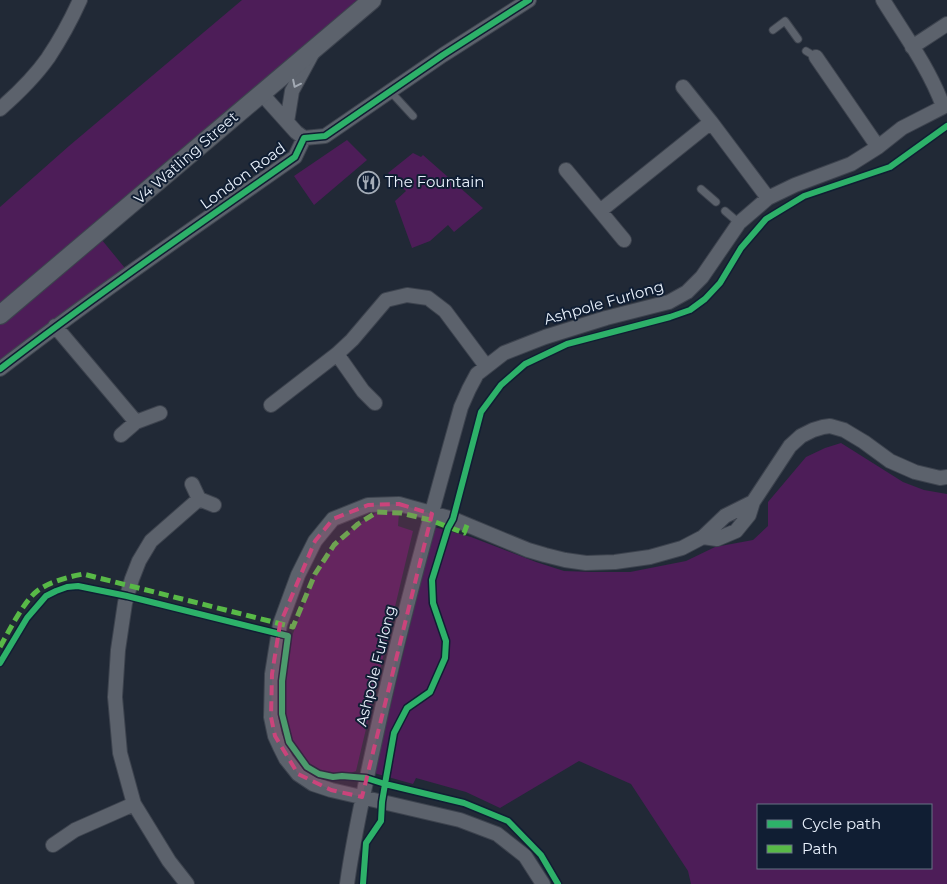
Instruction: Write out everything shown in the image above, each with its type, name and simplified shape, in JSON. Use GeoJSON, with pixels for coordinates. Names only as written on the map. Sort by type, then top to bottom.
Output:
{"type":"FeatureCollection","features":[{"type":"Feature","properties":{"kind":"street"},"geometry":{"type":"LineString","coordinates":[[0,109],[19,92],[47,59],[80,0]]}},
{"type":"Feature","properties":{"kind":"street","name":"V4 Watling Street"},"geometry":{"type":"LineString","coordinates":[[0,315],[372,0]]}},
{"type":"Feature","properties":{"kind":"street","name":"London Road"},"geometry":{"type":"LineString","coordinates":[[261,93],[296,132],[304,138],[325,136],[529,0]]}},
{"type":"Feature","properties":{"kind":"street"},"geometry":{"type":"LineString","coordinates":[[883,0],[945,106]]}},
{"type":"Feature","properties":{"kind":"street"},"geometry":{"type":"LineString","coordinates":[[912,47],[947,24]]}},
{"type":"Feature","properties":{"kind":"street"},"geometry":{"type":"LineString","coordinates":[[287,122],[292,92],[314,49]]}},
{"type":"Feature","properties":{"kind":"street"},"geometry":{"type":"LineString","coordinates":[[811,54],[878,147]]}},
{"type":"Feature","properties":{"kind":"street"},"geometry":{"type":"LineString","coordinates":[[683,87],[768,198]]}},
{"type":"Feature","properties":{"kind":"street","name":"Ashpole Furlong"},"geometry":{"type":"LineString","coordinates":[[347,884],[362,797],[394,655],[461,407],[477,374],[504,353],[546,337],[606,318],[669,302],[687,292],[702,277],[739,222],[768,198],[795,185],[851,164],[878,147],[902,128],[945,106]]}},
{"type":"Feature","properties":{"kind":"street"},"geometry":{"type":"LineString","coordinates":[[600,211],[711,122]]}},
{"type":"Feature","properties":{"kind":"street","name":"London Road"},"geometry":{"type":"LineString","coordinates":[[0,369],[129,273],[294,157],[304,138]]}},
{"type":"Feature","properties":{"kind":"street"},"geometry":{"type":"LineString","coordinates":[[566,170],[624,240]]}},
{"type":"Feature","properties":{"kind":"street"},"geometry":{"type":"LineString","coordinates":[[271,405],[338,354],[386,300],[406,295],[428,298],[445,311],[486,366]]}},
{"type":"Feature","properties":{"kind":"street"},"geometry":{"type":"LineString","coordinates":[[56,326],[136,422]]}},
{"type":"Feature","properties":{"kind":"street"},"geometry":{"type":"LineString","coordinates":[[338,354],[363,391],[375,403]]}},
{"type":"Feature","properties":{"kind":"street"},"geometry":{"type":"LineString","coordinates":[[121,435],[136,422],[160,413]]}},
{"type":"Feature","properties":{"kind":"street"},"geometry":{"type":"LineString","coordinates":[[543,884],[525,856],[497,834],[460,820],[331,790],[313,784],[298,774],[286,759],[275,736],[271,717],[272,674],[278,633],[298,575],[315,542],[333,519],[368,505],[399,504],[453,519],[528,550],[586,563],[615,562],[650,557],[682,548],[703,537],[717,539],[736,531],[749,515],[753,502],[790,446],[801,436],[813,430],[830,426],[844,430],[890,461],[915,472],[940,478],[947,477]]}},
{"type":"Feature","properties":{"kind":"street"},"geometry":{"type":"LineString","coordinates":[[192,484],[199,499],[214,505]]}},
{"type":"Feature","properties":{"kind":"street"},"geometry":{"type":"LineString","coordinates":[[187,884],[169,861],[134,804],[120,753],[115,697],[118,650],[125,603],[139,561],[151,541],[199,499]]}},
{"type":"Feature","properties":{"kind":"street"},"geometry":{"type":"LineString","coordinates":[[53,845],[75,830],[134,804]]}},
{"type":"Feature","properties":{"kind":"lane"},"geometry":{"type":"LineString","coordinates":[[773,30],[784,21],[798,39]]}},
{"type":"Feature","properties":{"kind":"lane"},"geometry":{"type":"LineString","coordinates":[[390,91],[413,116]]}},
{"type":"Feature","properties":{"kind":"lane"},"geometry":{"type":"LineString","coordinates":[[701,189],[716,202]]}},
{"type":"Feature","properties":{"kind":"lane"},"geometry":{"type":"LineString","coordinates":[[725,210],[739,222]]}},
{"type":"Feature","properties":{"kind":"highlighted area"},"geometry":{"type":"Polygon","coordinates":[[[399,504],[432,514],[362,797],[331,790],[298,774],[275,736],[271,717],[272,674],[280,624],[315,541],[333,519],[368,505],[399,504]]]}},
{"type":"Feature","properties":{"kind":"shaded area"},"geometry":{"type":"Polygon","coordinates":[[[242,0],[372,0],[97,234],[129,273],[0,369],[0,207],[69,146],[242,0]]]}},
{"type":"Feature","properties":{"kind":"shaded area"},"geometry":{"type":"Polygon","coordinates":[[[347,140],[367,160],[314,205],[294,176],[347,140]]]}},
{"type":"Feature","properties":{"kind":"shaded area"},"geometry":{"type":"Polygon","coordinates":[[[413,153],[421,157],[423,155],[483,208],[454,232],[448,225],[430,241],[412,248],[395,201],[406,191],[388,173],[413,153]]]}},
{"type":"Feature","properties":{"kind":"shaded area"},"geometry":{"type":"Polygon","coordinates":[[[841,443],[903,482],[924,490],[947,494],[947,884],[691,884],[688,871],[631,784],[579,761],[500,808],[466,792],[416,778],[413,784],[374,773],[434,527],[471,537],[564,571],[630,572],[686,561],[715,547],[753,540],[768,526],[768,502],[806,457],[841,443]]]}},
{"type":"Feature","properties":{"kind":"shaded area"},"geometry":{"type":"Polygon","coordinates":[[[377,512],[399,513],[398,526],[413,531],[356,771],[342,776],[314,771],[304,763],[289,742],[282,714],[282,681],[291,639],[315,574],[334,545],[358,524],[377,512]]]}},
{"type":"Feature","properties":{"kind":"marked path"},"geometry":{"type":"LineString","coordinates":[[0,647],[21,610],[36,592],[65,578],[83,574],[293,627],[315,574],[334,545],[358,524],[377,512],[401,513],[430,520],[464,533],[467,525]]}},
{"type":"Feature","properties":{"kind":"cycle path"},"geometry":{"type":"LineString","coordinates":[[0,369],[109,288],[295,157],[304,138],[325,136],[443,55],[529,0]]}},
{"type":"Feature","properties":{"kind":"cycle path"},"geometry":{"type":"LineString","coordinates":[[558,884],[541,855],[508,821],[464,803],[385,784],[394,733],[407,708],[430,692],[445,658],[446,641],[433,603],[432,580],[448,528],[453,519],[481,412],[501,385],[525,364],[567,344],[690,310],[705,299],[720,283],[741,248],[766,219],[804,196],[890,167],[947,126]]}},
{"type":"Feature","properties":{"kind":"cycle path"},"geometry":{"type":"LineString","coordinates":[[0,663],[27,618],[46,596],[67,587],[78,586],[127,596],[288,636],[282,681],[282,714],[289,742],[307,767],[319,774],[333,777],[366,778],[385,784],[381,821],[366,843],[363,884]]}},
{"type":"Feature","properties":{"kind":"place","name":"The Fountain"},"geometry":{"type":"Point","coordinates":[369,182]}}]}
